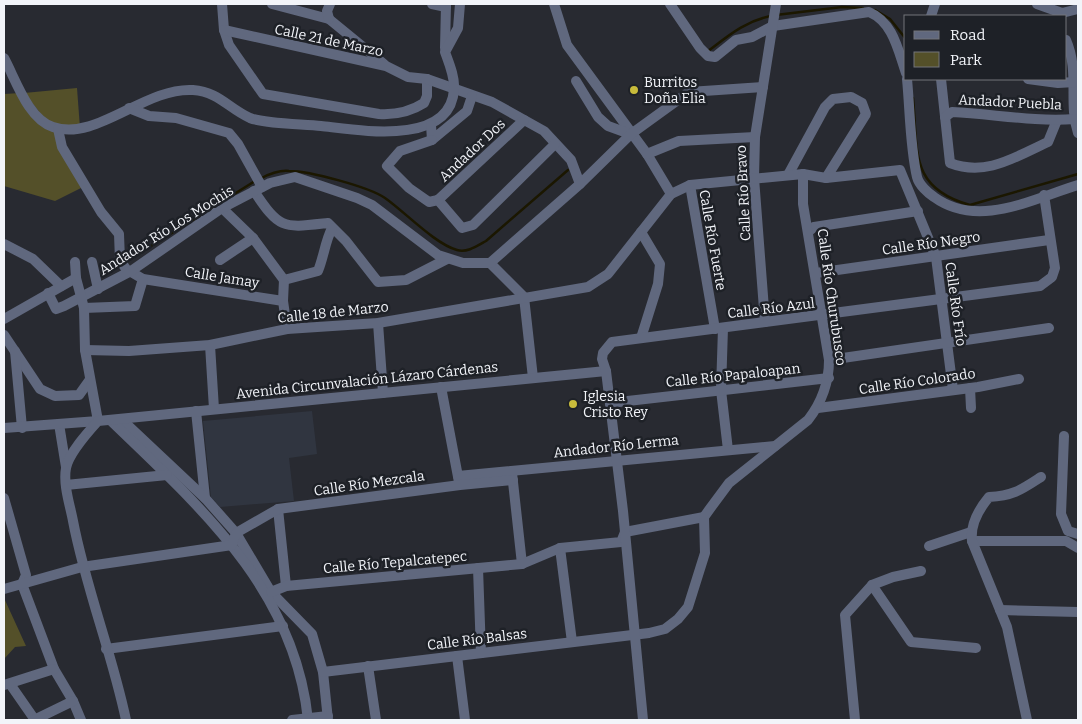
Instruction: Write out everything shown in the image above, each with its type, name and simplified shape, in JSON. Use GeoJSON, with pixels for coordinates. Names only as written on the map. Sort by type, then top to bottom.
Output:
{"type":"FeatureCollection","features":[{"type":"Feature","properties":{"kind":"street"},"geometry":{"type":"LineString","coordinates":[[222,4],[224,30],[229,45],[263,94],[394,115],[419,107],[424,103],[427,96],[427,79]]}},
{"type":"Feature","properties":{"kind":"street"},"geometry":{"type":"LineString","coordinates":[[272,4],[329,19],[386,66]]}},
{"type":"Feature","properties":{"kind":"street"},"geometry":{"type":"LineString","coordinates":[[329,19],[326,11],[330,4]]}},
{"type":"Feature","properties":{"kind":"street"},"geometry":{"type":"LineString","coordinates":[[4,58],[25,98],[40,120],[58,129],[84,129],[158,95],[191,90],[210,92],[250,118],[387,132],[431,125],[447,108],[454,89],[445,52],[446,5],[432,4]]}},
{"type":"Feature","properties":{"kind":"street"},"geometry":{"type":"LineString","coordinates":[[445,52],[458,28],[460,4]]}},
{"type":"Feature","properties":{"kind":"street"},"geometry":{"type":"LineString","coordinates":[[554,4],[567,45],[647,154],[671,194],[690,185],[754,178],[803,174],[826,178],[866,114],[862,103],[851,97],[833,99],[825,107],[788,175]]}},
{"type":"Feature","properties":{"kind":"street"},"geometry":{"type":"LineString","coordinates":[[670,4],[700,48],[708,56],[715,57],[736,40],[752,36],[773,24],[869,12],[877,15],[889,27],[904,66]]}},
{"type":"Feature","properties":{"kind":"street","name":"Calle Río Bravo"},"geometry":{"type":"LineString","coordinates":[[765,322],[754,178],[755,137],[776,4]]}},
{"type":"Feature","properties":{"kind":"street"},"geometry":{"type":"LineString","coordinates":[[1037,4],[1062,11],[1078,9]]}},
{"type":"Feature","properties":{"kind":"street","name":"Calle 21 de Marzo"},"geometry":{"type":"LineString","coordinates":[[224,30],[386,66],[408,77],[427,79],[492,102],[544,131],[571,160],[580,184]]}},
{"type":"Feature","properties":{"kind":"street"},"geometry":{"type":"LineString","coordinates":[[1067,41],[1075,53],[1077,94],[1075,119],[1078,132]]}},
{"type":"Feature","properties":{"kind":"street"},"geometry":{"type":"LineString","coordinates":[[907,80],[917,179],[928,193],[946,206],[970,212],[991,212],[1078,185]]}},
{"type":"Feature","properties":{"kind":"street"},"geometry":{"type":"LineString","coordinates":[[941,80],[950,163],[976,170],[993,168],[1048,142],[1058,120]]}},
{"type":"Feature","properties":{"kind":"street"},"geometry":{"type":"LineString","coordinates":[[1036,80],[1058,83],[1075,82]]}},
{"type":"Feature","properties":{"kind":"street"},"geometry":{"type":"LineString","coordinates":[[576,81],[598,117],[608,126],[631,134]]}},
{"type":"Feature","properties":{"kind":"street"},"geometry":{"type":"LineString","coordinates":[[533,378],[524,297],[490,263],[580,184],[631,134],[690,92],[763,87]]}},
{"type":"Feature","properties":{"kind":"street"},"geometry":{"type":"LineString","coordinates":[[472,96],[467,111],[432,140],[400,151],[387,166],[418,196],[430,202],[438,200],[462,228],[468,228],[555,144]]}},
{"type":"Feature","properties":{"kind":"street"},"geometry":{"type":"LineString","coordinates":[[129,108],[150,116],[176,118],[229,132],[253,171],[271,217],[292,227],[328,223],[346,241],[378,282],[406,280],[447,259]]}},
{"type":"Feature","properties":{"kind":"street"},"geometry":{"type":"LineString","coordinates":[[367,112],[387,132]]}},
{"type":"Feature","properties":{"kind":"street","name":"Andador Puebla"},"geometry":{"type":"LineString","coordinates":[[945,117],[952,112],[1010,115],[1044,121],[1075,119]]}},
{"type":"Feature","properties":{"kind":"street","name":"Andador Dos"},"geometry":{"type":"LineString","coordinates":[[438,200],[524,120]]}},
{"type":"Feature","properties":{"kind":"street"},"geometry":{"type":"LineString","coordinates":[[431,125],[432,140]]}},
{"type":"Feature","properties":{"kind":"street"},"geometry":{"type":"LineString","coordinates":[[58,129],[62,147],[101,212],[119,234],[120,260],[126,269],[131,271]]}},
{"type":"Feature","properties":{"kind":"street"},"geometry":{"type":"LineString","coordinates":[[647,154],[679,141],[755,137]]}},
{"type":"Feature","properties":{"kind":"street","name":"Calle Río Frío"},"geometry":{"type":"LineString","coordinates":[[826,178],[900,170],[936,257],[953,390]]}},
{"type":"Feature","properties":{"kind":"street","name":"Calle Río Churubusco"},"geometry":{"type":"LineString","coordinates":[[704,517],[729,483],[808,420],[818,408],[829,378],[829,360],[816,273],[803,204],[803,174]]}},
{"type":"Feature","properties":{"kind":"street","name":"Andador Río Los Mochis"},"geometry":{"type":"LineString","coordinates":[[48,293],[56,309],[83,302],[98,289],[131,271],[222,208],[259,187],[282,179],[295,177],[357,198],[372,206],[438,256],[470,263],[490,263]]}},
{"type":"Feature","properties":{"kind":"street","name":"Calle Río Fuerte"},"geometry":{"type":"LineString","coordinates":[[690,185],[719,328],[721,390],[728,450]]}},
{"type":"Feature","properties":{"kind":"street","name":"Calle 18 de Marzo"},"geometry":{"type":"LineString","coordinates":[[85,350],[129,351],[210,345],[287,329],[378,323],[588,287],[596,284],[608,274],[671,194]]}},
{"type":"Feature","properties":{"kind":"street"},"geometry":{"type":"LineString","coordinates":[[1044,195],[1049,240]]}},
{"type":"Feature","properties":{"kind":"street"},"geometry":{"type":"LineString","coordinates":[[222,208],[253,238],[284,280],[283,301],[287,329]]}},
{"type":"Feature","properties":{"kind":"street"},"geometry":{"type":"LineString","coordinates":[[809,231],[814,227],[918,212]]}},
{"type":"Feature","properties":{"kind":"street"},"geometry":{"type":"LineString","coordinates":[[284,280],[318,271],[325,253],[326,239],[332,228]]}},
{"type":"Feature","properties":{"kind":"street"},"geometry":{"type":"LineString","coordinates":[[641,232],[660,264],[658,284],[641,338]]}},
{"type":"Feature","properties":{"kind":"street"},"geometry":{"type":"LineString","coordinates":[[220,260],[253,238]]}},
{"type":"Feature","properties":{"kind":"street","name":"Calle Río Azul"},"geometry":{"type":"LineString","coordinates":[[606,371],[602,359],[603,353],[612,342],[1015,291],[1040,286],[1049,280],[1055,268],[1049,240]]}},
{"type":"Feature","properties":{"kind":"street","name":"Calle Río Negro"},"geometry":{"type":"LineString","coordinates":[[816,273],[1049,240]]}},
{"type":"Feature","properties":{"kind":"street"},"geometry":{"type":"LineString","coordinates":[[4,244],[25,257],[33,259],[61,286]]}},
{"type":"Feature","properties":{"kind":"street"},"geometry":{"type":"LineString","coordinates":[[66,467],[78,445],[98,421],[89,381],[85,350],[83,302],[76,278],[75,262]]}},
{"type":"Feature","properties":{"kind":"street"},"geometry":{"type":"LineString","coordinates":[[92,262],[98,289]]}},
{"type":"Feature","properties":{"kind":"street","name":"Calle Jamay"},"geometry":{"type":"LineString","coordinates":[[131,271],[143,279],[283,301]]}},
{"type":"Feature","properties":{"kind":"street"},"geometry":{"type":"LineString","coordinates":[[4,319],[76,278]]}},
{"type":"Feature","properties":{"kind":"street"},"geometry":{"type":"LineString","coordinates":[[83,302],[135,306],[143,279]]}},
{"type":"Feature","properties":{"kind":"street"},"geometry":{"type":"LineString","coordinates":[[378,323],[383,393]]}},
{"type":"Feature","properties":{"kind":"street"},"geometry":{"type":"LineString","coordinates":[[829,360],[1049,328]]}},
{"type":"Feature","properties":{"kind":"street"},"geometry":{"type":"LineString","coordinates":[[4,335],[40,389],[55,396],[79,395],[89,381]]}},
{"type":"Feature","properties":{"kind":"street"},"geometry":{"type":"LineString","coordinates":[[210,345],[214,410]]}},
{"type":"Feature","properties":{"kind":"street"},"geometry":{"type":"LineString","coordinates":[[15,350],[22,428]]}},
{"type":"Feature","properties":{"kind":"street"},"geometry":{"type":"LineString","coordinates":[[606,371],[625,532],[643,720]]}},
{"type":"Feature","properties":{"kind":"street","name":"Avenida Circunvalación Lázaro Cárdenas"},"geometry":{"type":"LineString","coordinates":[[4,428],[98,421],[606,371]]}},
{"type":"Feature","properties":{"kind":"street","name":"Calle Río Papaloapan"},"geometry":{"type":"LineString","coordinates":[[610,402],[829,378]]}},
{"type":"Feature","properties":{"kind":"street","name":"Calle Río Colorado"},"geometry":{"type":"LineString","coordinates":[[818,408],[970,388],[1018,379]]}},
{"type":"Feature","properties":{"kind":"street"},"geometry":{"type":"LineString","coordinates":[[441,387],[459,481]]}},
{"type":"Feature","properties":{"kind":"street"},"geometry":{"type":"LineString","coordinates":[[970,388],[972,408]]}},
{"type":"Feature","properties":{"kind":"street"},"geometry":{"type":"LineString","coordinates":[[196,411],[205,498]]}},
{"type":"Feature","properties":{"kind":"street"},"geometry":{"type":"LineString","coordinates":[[115,419],[232,544],[283,626],[296,656],[308,719]]}},
{"type":"Feature","properties":{"kind":"street"},"geometry":{"type":"LineString","coordinates":[[115,419],[205,498],[236,533],[271,592],[312,634],[323,672],[328,718],[292,720]]}},
{"type":"Feature","properties":{"kind":"street"},"geometry":{"type":"LineString","coordinates":[[59,424],[66,467],[66,485],[82,567],[126,720]]}},
{"type":"Feature","properties":{"kind":"street"},"geometry":{"type":"LineString","coordinates":[[1064,436],[1061,514],[1068,531],[1078,534]]}},
{"type":"Feature","properties":{"kind":"street","name":"Andador Río Lerma"},"geometry":{"type":"LineString","coordinates":[[459,481],[616,460],[776,446]]}},
{"type":"Feature","properties":{"kind":"street"},"geometry":{"type":"LineString","coordinates":[[66,485],[167,475]]}},
{"type":"Feature","properties":{"kind":"street"},"geometry":{"type":"LineString","coordinates":[[512,475],[522,564]]}},
{"type":"Feature","properties":{"kind":"street"},"geometry":{"type":"LineString","coordinates":[[1027,720],[1007,627],[971,537],[976,517],[989,496],[1006,496],[1017,493],[1041,477]]}},
{"type":"Feature","properties":{"kind":"street","name":"Calle Río Mezcala"},"geometry":{"type":"LineString","coordinates":[[236,533],[278,509],[459,481]]}},
{"type":"Feature","properties":{"kind":"street"},"geometry":{"type":"LineString","coordinates":[[4,498],[26,574],[22,584],[54,669],[73,701],[81,720]]}},
{"type":"Feature","properties":{"kind":"street"},"geometry":{"type":"LineString","coordinates":[[278,509],[286,586]]}},
{"type":"Feature","properties":{"kind":"street"},"geometry":{"type":"LineString","coordinates":[[625,532],[704,517],[705,553],[688,607],[666,629],[635,635]]}},
{"type":"Feature","properties":{"kind":"street","name":"Calle Río Tepalcatepec"},"geometry":{"type":"LineString","coordinates":[[271,592],[286,586],[522,564],[560,548],[621,542],[625,532]]}},
{"type":"Feature","properties":{"kind":"street"},"geometry":{"type":"LineString","coordinates":[[232,544],[236,533]]}},
{"type":"Feature","properties":{"kind":"street"},"geometry":{"type":"LineString","coordinates":[[929,546],[971,537],[1066,541],[1078,548]]}},
{"type":"Feature","properties":{"kind":"street"},"geometry":{"type":"LineString","coordinates":[[4,589],[82,567],[232,544]]}},
{"type":"Feature","properties":{"kind":"street"},"geometry":{"type":"LineString","coordinates":[[560,548],[572,642]]}},
{"type":"Feature","properties":{"kind":"street"},"geometry":{"type":"LineString","coordinates":[[478,568],[481,653]]}},
{"type":"Feature","properties":{"kind":"street"},"geometry":{"type":"LineString","coordinates":[[855,720],[845,615],[872,585],[893,577],[921,571]]}},
{"type":"Feature","properties":{"kind":"street"},"geometry":{"type":"LineString","coordinates":[[872,585],[911,642],[976,648]]}},
{"type":"Feature","properties":{"kind":"street"},"geometry":{"type":"LineString","coordinates":[[1000,610],[1078,612]]}},
{"type":"Feature","properties":{"kind":"street"},"geometry":{"type":"LineString","coordinates":[[106,649],[283,626]]}},
{"type":"Feature","properties":{"kind":"street","name":"Calle Río Balsas"},"geometry":{"type":"LineString","coordinates":[[323,672],[635,635]]}},
{"type":"Feature","properties":{"kind":"street"},"geometry":{"type":"LineString","coordinates":[[457,656],[465,720]]}},
{"type":"Feature","properties":{"kind":"street"},"geometry":{"type":"LineString","coordinates":[[368,666],[376,720]]}},
{"type":"Feature","properties":{"kind":"street"},"geometry":{"type":"LineString","coordinates":[[54,669],[7,684],[34,720],[73,701]]}},
{"type":"Feature","properties":{"kind":"shaded area"},"geometry":{"type":"Polygon","coordinates":[[[312,411],[317,454],[289,458],[294,501],[220,507],[211,497],[203,421],[312,411]]]}},
{"type":"Feature","properties":{"kind":"green space"},"geometry":{"type":"Polygon","coordinates":[[[77,88],[80,128],[50,125],[24,93],[77,88]]]}},
{"type":"Feature","properties":{"kind":"green space"},"geometry":{"type":"Polygon","coordinates":[[[21,93],[57,130],[85,186],[55,201],[4,186],[4,94],[21,93]]]}},
{"type":"Feature","properties":{"kind":"green space"},"geometry":{"type":"Polygon","coordinates":[[[4,598],[26,646],[15,647],[4,659],[4,598]]]}},
{"type":"Feature","properties":{"kind":"waterway"},"geometry":{"type":"LineString","coordinates":[[776,15],[842,7],[863,8]]}},
{"type":"Feature","properties":{"kind":"waterway"},"geometry":{"type":"LineString","coordinates":[[875,10],[890,19],[904,36]]}},
{"type":"Feature","properties":{"kind":"waterway"},"geometry":{"type":"LineString","coordinates":[[708,51],[745,25],[771,16]]}},
{"type":"Feature","properties":{"kind":"waterway"},"geometry":{"type":"LineString","coordinates":[[913,98],[915,135],[921,165],[926,178],[936,189],[950,198],[970,205],[1078,174]]}},
{"type":"Feature","properties":{"kind":"waterway"},"geometry":{"type":"LineString","coordinates":[[260,179],[278,172],[298,172],[366,189],[385,198],[448,247],[464,251],[486,241],[568,170]]}},
{"type":"Feature","properties":{"kind":"waterway"},"geometry":{"type":"LineString","coordinates":[[127,261],[255,181]]}},
{"type":"Feature","properties":{"kind":"place","name":"Burritos Doña Elia"},"geometry":{"type":"Point","coordinates":[634,90]}},
{"type":"Feature","properties":{"kind":"place","name":"Iglesia Cristo Rey"},"geometry":{"type":"Point","coordinates":[573,404]}}]}
